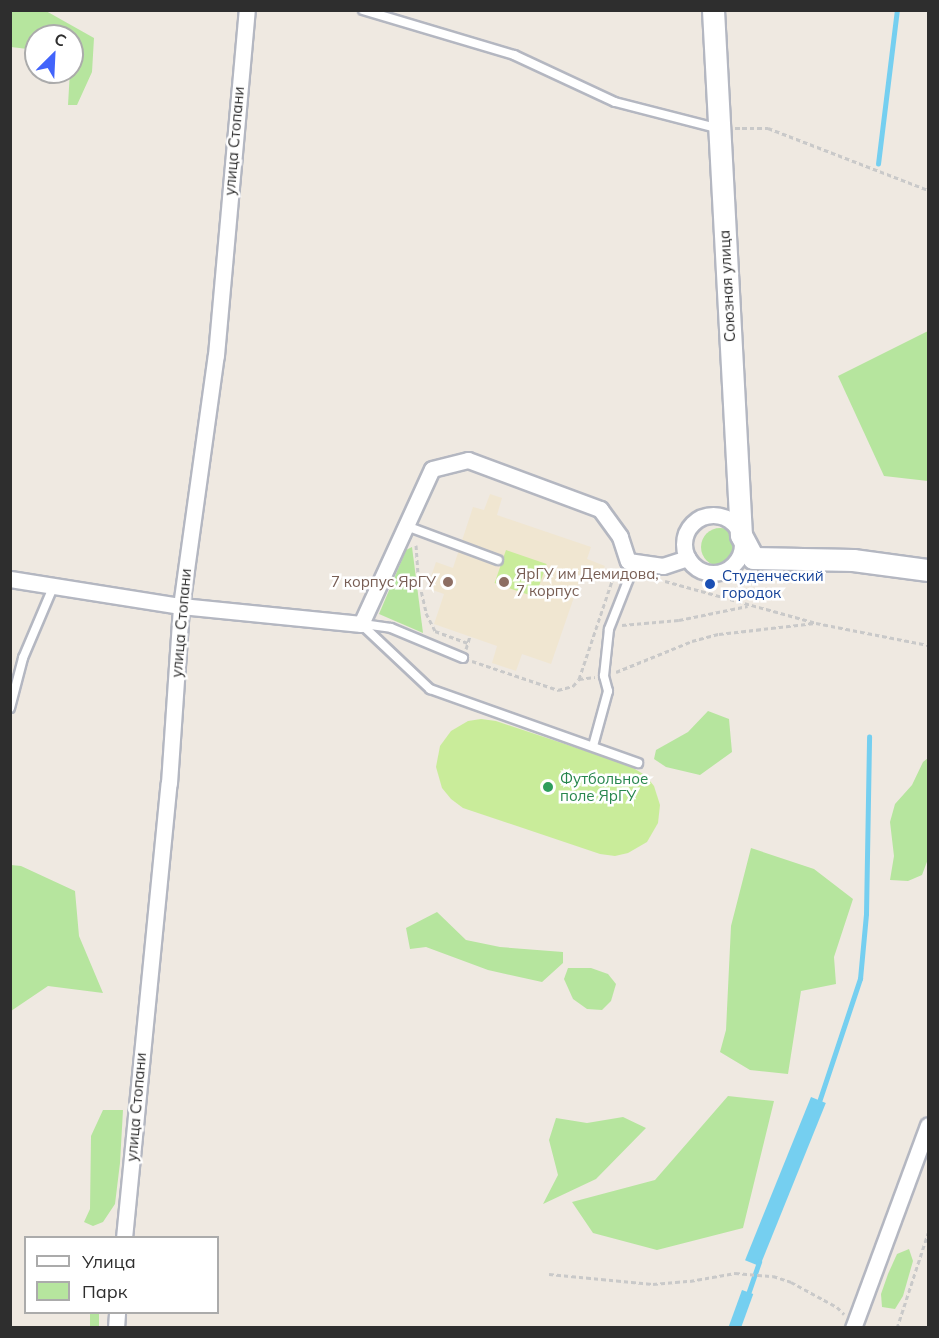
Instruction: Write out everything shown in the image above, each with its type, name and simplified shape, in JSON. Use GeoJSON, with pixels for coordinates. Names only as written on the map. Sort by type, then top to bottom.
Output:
{"type":"FeatureCollection","features":[{"type":"Feature","properties":{"kind":"street","name":"улица Стопани"},"geometry":{"type":"LineString","coordinates":[[124,1236],[169,783],[181,606],[216,355],[243,30],[247,10]]}},
{"type":"Feature","properties":{"kind":"street","name":"Союзная улица"},"geometry":{"type":"LineString","coordinates":[[713,10],[741,535],[745,560]]}},
{"type":"Feature","properties":{"kind":"street"},"geometry":{"type":"LineString","coordinates":[[10,579],[181,606],[361,624],[432,469],[468,460],[600,509],[620,537],[632,562],[663,566],[688,558]]}},
{"type":"Feature","properties":{"kind":"street"},"geometry":{"type":"LineString","coordinates":[[741,535],[737,527],[722,516],[702,517],[688,530],[685,539],[688,558],[694,565],[711,573],[720,572],[745,560],[853,560],[928,570]]}},
{"type":"Feature","properties":{"kind":"street"},"geometry":{"type":"LineString","coordinates":[[854,1326],[928,1125]]}},
{"type":"Feature","properties":{"kind":"lane"},"geometry":{"type":"LineString","coordinates":[[363,10],[514,55],[615,102],[719,129]]}},
{"type":"Feature","properties":{"kind":"lane"},"geometry":{"type":"LineString","coordinates":[[406,526],[498,560]]}},
{"type":"Feature","properties":{"kind":"lane"},"geometry":{"type":"LineString","coordinates":[[593,746],[608,691],[604,676],[609,629],[632,562]]}},
{"type":"Feature","properties":{"kind":"lane"},"geometry":{"type":"LineString","coordinates":[[10,708],[23,658],[54,585]]}},
{"type":"Feature","properties":{"kind":"lane"},"geometry":{"type":"LineString","coordinates":[[361,624],[391,628],[463,658]]}},
{"type":"Feature","properties":{"kind":"lane"},"geometry":{"type":"LineString","coordinates":[[361,624],[430,689],[638,763]]}},
{"type":"Feature","properties":{"kind":"path"},"geometry":{"type":"LineString","coordinates":[[719,129],[768,128],[928,190]]}},
{"type":"Feature","properties":{"kind":"path"},"geometry":{"type":"LineString","coordinates":[[416,544],[418,577],[426,613],[435,631],[468,643]]}},
{"type":"Feature","properties":{"kind":"path"},"geometry":{"type":"LineString","coordinates":[[463,658],[558,690],[573,686],[579,679],[612,581],[632,562]]}},
{"type":"Feature","properties":{"kind":"path"},"geometry":{"type":"LineString","coordinates":[[664,580],[816,623],[928,645]]}},
{"type":"Feature","properties":{"kind":"path"},"geometry":{"type":"LineString","coordinates":[[609,629],[629,623],[679,620],[750,605]]}},
{"type":"Feature","properties":{"kind":"path"},"geometry":{"type":"LineString","coordinates":[[579,679],[604,676],[692,641],[719,634],[816,623]]}},
{"type":"Feature","properties":{"kind":"path"},"geometry":{"type":"LineString","coordinates":[[897,1328],[928,1233]]}},
{"type":"Feature","properties":{"kind":"path"},"geometry":{"type":"LineString","coordinates":[[549,1274],[653,1284],[690,1281],[735,1273],[761,1275],[791,1282],[837,1307],[854,1326]]}},
{"type":"Feature","properties":{"kind":"shaded area","name":"ЯрГУ им Демидова, 7 корпус"},"geometry":{"type":"Polygon","coordinates":[[[490,494],[502,498],[497,515],[591,547],[587,559],[605,566],[601,576],[583,571],[551,664],[522,654],[516,671],[492,663],[497,646],[434,624],[444,594],[427,588],[436,562],[453,568],[473,507],[484,510],[490,494]]]}},
{"type":"Feature","properties":{"kind":"green space"},"geometry":{"type":"Polygon","coordinates":[[[11,10],[46,11],[69,24],[24,24],[24,49],[11,47],[11,10]]]}},
{"type":"Feature","properties":{"kind":"green space"},"geometry":{"type":"Polygon","coordinates":[[[84,32],[94,38],[92,72],[77,105],[68,105],[69,84],[84,84],[84,32]]]}},
{"type":"Feature","properties":{"kind":"green space"},"geometry":{"type":"Polygon","coordinates":[[[928,331],[928,481],[884,476],[838,376],[928,331]]]}},
{"type":"Feature","properties":{"kind":"green space"},"geometry":{"type":"Polygon","coordinates":[[[720,528],[733,534],[739,547],[733,560],[720,566],[707,560],[701,547],[707,534],[720,528]]]}},
{"type":"Feature","properties":{"kind":"green space"},"geometry":{"type":"Polygon","coordinates":[[[412,547],[423,633],[379,614],[406,550],[412,547]]]}},
{"type":"Feature","properties":{"kind":"green space"},"geometry":{"type":"Polygon","coordinates":[[[506,550],[547,564],[535,597],[495,583],[506,550]]]}},
{"type":"Feature","properties":{"kind":"green space"},"geometry":{"type":"Polygon","coordinates":[[[708,711],[729,719],[732,752],[700,775],[666,767],[654,759],[656,750],[688,732],[708,711]]]}},
{"type":"Feature","properties":{"kind":"green space","name":"Футбольное поле ЯрГУ"},"geometry":{"type":"Polygon","coordinates":[[[481,719],[496,721],[628,765],[645,775],[654,786],[660,805],[658,823],[647,842],[628,853],[615,856],[600,854],[463,808],[442,788],[436,767],[440,746],[451,731],[468,721],[481,719]]]}},
{"type":"Feature","properties":{"kind":"green space"},"geometry":{"type":"Polygon","coordinates":[[[928,758],[928,859],[922,875],[908,881],[890,880],[894,856],[890,822],[895,804],[912,785],[923,762],[928,758]]]}},
{"type":"Feature","properties":{"kind":"green space"},"geometry":{"type":"Polygon","coordinates":[[[751,848],[814,869],[853,899],[834,957],[836,984],[801,991],[788,1074],[750,1070],[720,1052],[726,1030],[731,926],[751,848]]]}},
{"type":"Feature","properties":{"kind":"green space"},"geometry":{"type":"Polygon","coordinates":[[[11,865],[21,866],[75,891],[79,936],[103,993],[48,986],[11,1011],[11,865]]]}},
{"type":"Feature","properties":{"kind":"green space"},"geometry":{"type":"Polygon","coordinates":[[[437,912],[466,940],[500,947],[563,952],[563,963],[542,982],[488,970],[426,947],[410,949],[406,928],[437,912]]]}},
{"type":"Feature","properties":{"kind":"green space"},"geometry":{"type":"Polygon","coordinates":[[[568,968],[591,968],[608,974],[616,984],[611,1001],[602,1010],[587,1009],[573,999],[564,979],[568,968]]]}},
{"type":"Feature","properties":{"kind":"green space"},"geometry":{"type":"Polygon","coordinates":[[[728,1096],[774,1101],[743,1228],[657,1250],[593,1233],[572,1202],[655,1180],[728,1096]]]}},
{"type":"Feature","properties":{"kind":"green space"},"geometry":{"type":"Polygon","coordinates":[[[103,1110],[123,1110],[120,1163],[115,1204],[103,1222],[93,1226],[84,1222],[90,1209],[91,1136],[103,1110]]]}},
{"type":"Feature","properties":{"kind":"green space"},"geometry":{"type":"Polygon","coordinates":[[[623,1117],[646,1128],[596,1179],[543,1204],[558,1175],[549,1140],[556,1118],[587,1123],[623,1117]]]}},
{"type":"Feature","properties":{"kind":"green space"},"geometry":{"type":"Polygon","coordinates":[[[909,1249],[913,1261],[903,1296],[895,1309],[882,1307],[881,1294],[897,1254],[909,1249]]]}},
{"type":"Feature","properties":{"kind":"green space"},"geometry":{"type":"Polygon","coordinates":[[[90,1314],[99,1314],[99,1327],[90,1327],[90,1314]]]}},
{"type":"Feature","properties":{"kind":"water"},"geometry":{"type":"Polygon","coordinates":[[[811,1097],[826,1103],[760,1266],[745,1260],[811,1097]]]}},
{"type":"Feature","properties":{"kind":"water"},"geometry":{"type":"Polygon","coordinates":[[[742,1290],[753,1294],[741,1328],[729,1327],[742,1290]]]}},
{"type":"Feature","properties":{"kind":"waterway"},"geometry":{"type":"LineString","coordinates":[[878,164],[897,10]]}},
{"type":"Feature","properties":{"kind":"waterway"},"geometry":{"type":"LineString","coordinates":[[818,1105],[860,979],[866,914],[869,737]]}},
{"type":"Feature","properties":{"kind":"waterway"},"geometry":{"type":"LineString","coordinates":[[747,1297],[759,1262]]}},
{"type":"Feature","properties":{"kind":"place","name":"7 корпус ЯрГУ"},"geometry":{"type":"Point","coordinates":[448,582]}},
{"type":"Feature","properties":{"kind":"place","name":"ЯрГУ им Демидова, 7 корпус"},"geometry":{"type":"Point","coordinates":[504,582]}},
{"type":"Feature","properties":{"kind":"place","name":"Студенческий городок"},"geometry":{"type":"Point","coordinates":[710,584]}},
{"type":"Feature","properties":{"kind":"place","name":"Футбольное поле ЯрГУ"},"geometry":{"type":"Point","coordinates":[548,787]}}]}
